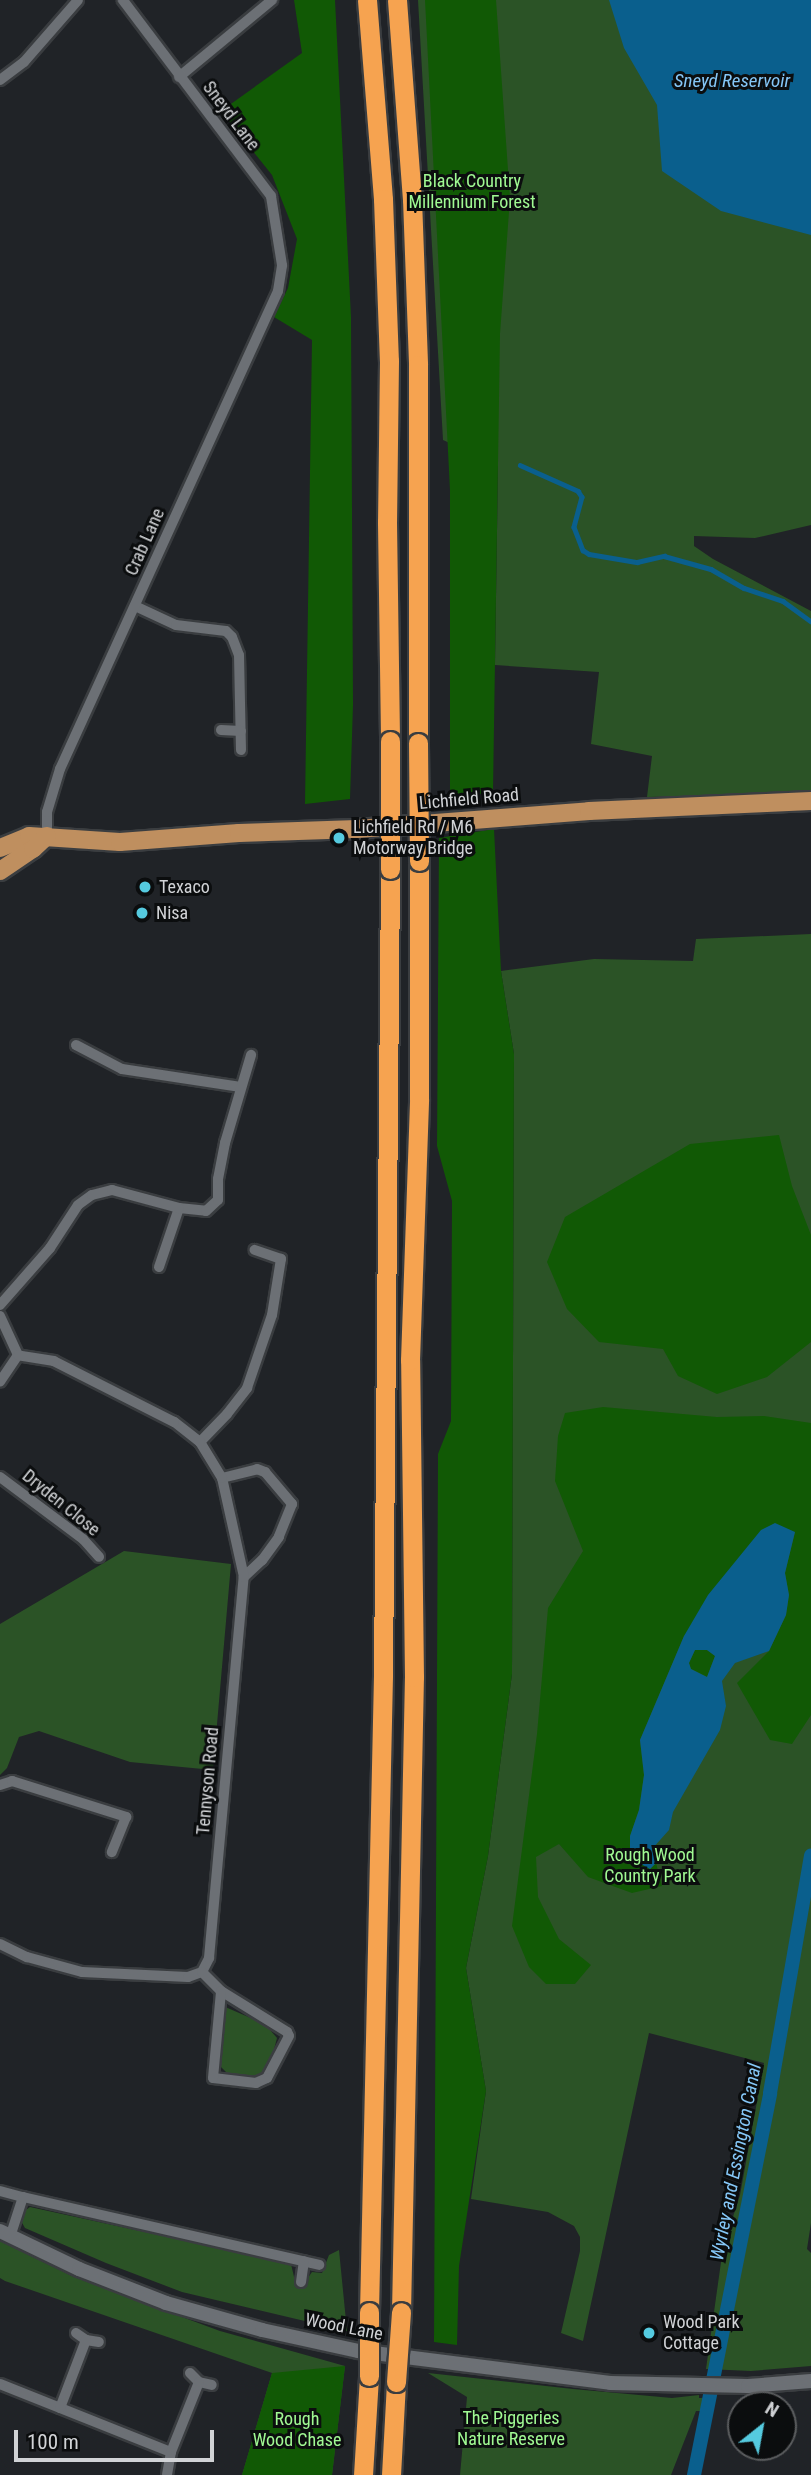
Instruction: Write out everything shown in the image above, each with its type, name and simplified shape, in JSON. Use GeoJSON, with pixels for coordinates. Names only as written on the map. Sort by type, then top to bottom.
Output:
{"type":"FeatureCollection","features":[{"type":"Feature","properties":{"kind":"highway"},"geometry":{"type":"LineString","coordinates":[[363,2475],[369,2376],[383,1676],[390,869],[387,522],[389,361],[383,199],[367,0]]}},
{"type":"Feature","properties":{"kind":"highway"},"geometry":{"type":"LineString","coordinates":[[391,2475],[401,2312],[414,1676],[410,1360],[419,1099],[418,365],[412,199],[397,0]]}},
{"type":"Feature","properties":{"kind":"main road","name":"Lichfield Road"},"geometry":{"type":"LineString","coordinates":[[0,848],[29,836],[87,842],[120,842],[239,833],[358,829],[589,811],[811,801]]}},
{"type":"Feature","properties":{"kind":"main road"},"geometry":{"type":"LineString","coordinates":[[0,871],[47,836]]}},
{"type":"Feature","properties":{"kind":"street"},"geometry":{"type":"LineString","coordinates":[[0,80],[24,62],[78,0]]}},
{"type":"Feature","properties":{"kind":"street","name":"Sneyd Lane"},"geometry":{"type":"LineString","coordinates":[[123,0],[271,196],[282,265]]}},
{"type":"Feature","properties":{"kind":"street"},"geometry":{"type":"LineString","coordinates":[[179,77],[272,0]]}},
{"type":"Feature","properties":{"kind":"street","name":"Crab Lane"},"geometry":{"type":"LineString","coordinates":[[47,836],[47,812],[60,769],[278,291],[282,265]]}},
{"type":"Feature","properties":{"kind":"street"},"geometry":{"type":"LineString","coordinates":[[135,606],[176,625],[226,631],[232,638],[239,655],[241,750]]}},
{"type":"Feature","properties":{"kind":"street"},"geometry":{"type":"LineString","coordinates":[[221,730],[241,731]]}},
{"type":"Feature","properties":{"kind":"street"},"geometry":{"type":"LineString","coordinates":[[76,1045],[122,1069],[241,1087]]}},
{"type":"Feature","properties":{"kind":"street"},"geometry":{"type":"LineString","coordinates":[[0,1305],[50,1248],[78,1205],[92,1195],[112,1190],[179,1208],[206,1211],[218,1200],[218,1180],[225,1143],[251,1055]]}},
{"type":"Feature","properties":{"kind":"street"},"geometry":{"type":"LineString","coordinates":[[159,1267],[179,1208]]}},
{"type":"Feature","properties":{"kind":"street"},"geometry":{"type":"LineString","coordinates":[[200,1442],[228,1414],[247,1388],[272,1315],[281,1259],[255,1250]]}},
{"type":"Feature","properties":{"kind":"street"},"geometry":{"type":"LineString","coordinates":[[0,1316],[18,1355],[0,1382]]}},
{"type":"Feature","properties":{"kind":"street","name":"Tennyson Road"},"geometry":{"type":"LineString","coordinates":[[18,1355],[54,1361],[174,1422],[200,1442],[222,1478],[244,1577],[209,1958],[202,1972]]}},
{"type":"Feature","properties":{"kind":"street"},"geometry":{"type":"LineString","coordinates":[[222,1478],[257,1469],[265,1472],[290,1499],[279,1537],[262,1560],[244,1577]]}},
{"type":"Feature","properties":{"kind":"street","name":"Dryden Close"},"geometry":{"type":"LineString","coordinates":[[0,1476],[83,1539],[99,1557]]}},
{"type":"Feature","properties":{"kind":"street"},"geometry":{"type":"LineString","coordinates":[[0,1785],[12,1781],[126,1817],[112,1852]]}},
{"type":"Feature","properties":{"kind":"street"},"geometry":{"type":"LineString","coordinates":[[0,1944],[27,1957],[82,1972],[188,1977],[202,1972],[221,1991],[287,2032],[289,2036],[267,2078],[256,2083],[213,2078],[221,1991]]}},
{"type":"Feature","properties":{"kind":"street"},"geometry":{"type":"LineString","coordinates":[[0,2191],[319,2265]]}},
{"type":"Feature","properties":{"kind":"street","name":"Wood Lane"},"geometry":{"type":"LineString","coordinates":[[23,2197],[5,2234],[120,2287],[262,2330],[358,2351],[610,2383],[687,2387],[811,2381]]}},
{"type":"Feature","properties":{"kind":"street"},"geometry":{"type":"LineString","coordinates":[[301,2283],[304,2261]]}},
{"type":"Feature","properties":{"kind":"street"},"geometry":{"type":"LineString","coordinates":[[76,2333],[86,2340],[99,2342]]}},
{"type":"Feature","properties":{"kind":"street"},"geometry":{"type":"LineString","coordinates":[[60,2409],[86,2340]]}},
{"type":"Feature","properties":{"kind":"street"},"geometry":{"type":"LineString","coordinates":[[190,2373],[199,2382],[212,2385]]}},
{"type":"Feature","properties":{"kind":"street"},"geometry":{"type":"LineString","coordinates":[[167,2475],[171,2452],[199,2382]]}},
{"type":"Feature","properties":{"kind":"street"},"geometry":{"type":"LineString","coordinates":[[0,2384],[171,2452]]}},
{"type":"Feature","properties":{"kind":"green space"},"geometry":{"type":"Polygon","coordinates":[[[294,0],[335,0],[351,317],[353,705],[350,799],[305,804],[312,340],[274,317],[288,288],[297,239],[272,175],[221,111],[302,53],[294,0]]]}},
{"type":"Feature","properties":{"kind":"green space"},"geometry":{"type":"Polygon","coordinates":[[[418,0],[811,0],[811,525],[755,538],[694,536],[694,546],[713,559],[811,611],[811,794],[647,797],[652,756],[591,744],[599,672],[495,665],[498,465],[443,440],[418,0]]]}},
{"type":"Feature","properties":{"kind":"green space","name":"Black Country Millennium Forest"},"geometry":{"type":"Polygon","coordinates":[[[425,0],[496,0],[510,198],[500,334],[493,792],[450,799],[450,490],[425,0]]]}},
{"type":"Feature","properties":{"kind":"green space"},"geometry":{"type":"Polygon","coordinates":[[[494,829],[501,971],[514,1054],[512,1674],[488,1856],[466,1968],[486,2091],[459,2266],[457,2345],[434,2342],[438,1454],[451,1421],[452,1201],[437,1146],[439,838],[494,829]]]}},
{"type":"Feature","properties":{"kind":"green space","name":"Rough Wood Country Park"},"geometry":{"type":"Polygon","coordinates":[[[811,934],[811,2223],[807,2249],[811,2253],[811,2366],[751,2371],[706,2369],[723,2248],[740,2195],[764,2063],[649,2033],[583,2341],[561,2333],[580,2251],[580,2237],[574,2226],[548,2212],[471,2199],[486,2091],[466,1968],[488,1856],[512,1674],[514,1054],[501,971],[594,959],[693,961],[696,939],[811,934]]]}},
{"type":"Feature","properties":{"kind":"green space"},"geometry":{"type":"Polygon","coordinates":[[[779,1135],[792,1186],[811,1235],[811,1342],[767,1377],[717,1394],[678,1376],[663,1349],[599,1342],[567,1309],[547,1262],[565,1217],[690,1144],[779,1135]]]}},
{"type":"Feature","properties":{"kind":"green space"},"geometry":{"type":"Polygon","coordinates":[[[603,1407],[717,1417],[764,1416],[811,1423],[811,1715],[792,1744],[770,1740],[737,1683],[769,1651],[786,1615],[789,1595],[785,1573],[795,1532],[684,1636],[640,1740],[644,1775],[639,1810],[630,1836],[650,1869],[656,1863],[662,1886],[632,1893],[588,1877],[559,1844],[536,1857],[538,1897],[559,1939],[591,1965],[575,1984],[546,1984],[529,1967],[512,1926],[537,1734],[548,1608],[583,1551],[555,1481],[558,1436],[565,1413],[603,1407]]]}},
{"type":"Feature","properties":{"kind":"green space"},"geometry":{"type":"Polygon","coordinates":[[[124,1551],[231,1564],[213,1770],[130,1762],[39,1731],[19,1737],[7,1768],[0,1775],[0,1624],[124,1551]]]}},
{"type":"Feature","properties":{"kind":"green space"},"geometry":{"type":"Polygon","coordinates":[[[695,1650],[707,1650],[715,1656],[707,1677],[691,1669],[689,1663],[695,1650]]]}},
{"type":"Feature","properties":{"kind":"green space"},"geometry":{"type":"Polygon","coordinates":[[[223,2006],[265,2024],[277,2038],[271,2061],[260,2076],[228,2074],[220,2066],[223,2006]]]}},
{"type":"Feature","properties":{"kind":"green space"},"geometry":{"type":"Polygon","coordinates":[[[30,2207],[291,2264],[295,2281],[303,2285],[312,2272],[322,2273],[329,2255],[339,2250],[347,2331],[182,2292],[106,2263],[25,2228],[21,2221],[23,2212],[30,2207]]]}},
{"type":"Feature","properties":{"kind":"green space"},"geometry":{"type":"Polygon","coordinates":[[[0,2241],[74,2277],[220,2331],[345,2366],[332,2475],[242,2475],[272,2373],[5,2281],[0,2278],[0,2241]]]}},
{"type":"Feature","properties":{"kind":"green space","name":"Rough Wood Chase"},"geometry":{"type":"Polygon","coordinates":[[[345,2366],[332,2475],[242,2475],[272,2373],[345,2366]]]}},
{"type":"Feature","properties":{"kind":"green space","name":"The Piggeries Nature Reserve"},"geometry":{"type":"Polygon","coordinates":[[[428,2373],[672,2398],[699,2395],[699,2398],[709,2398],[700,2411],[696,2411],[671,2475],[460,2475],[467,2397],[428,2373]]]}},
{"type":"Feature","properties":{"kind":"water","name":"Sneyd Reservoir"},"geometry":{"type":"Polygon","coordinates":[[[609,0],[811,0],[811,235],[721,211],[662,171],[657,105],[624,48],[609,0]]]}},
{"type":"Feature","properties":{"kind":"water"},"geometry":{"type":"Polygon","coordinates":[[[775,1523],[795,1532],[785,1573],[789,1595],[786,1615],[769,1651],[735,1663],[722,1681],[726,1706],[720,1730],[673,1812],[669,1830],[652,1849],[656,1863],[650,1869],[639,1863],[630,1852],[630,1836],[639,1810],[644,1775],[640,1740],[684,1636],[708,1595],[761,1530],[775,1523]],[[695,1650],[689,1663],[691,1669],[707,1677],[715,1656],[707,1650],[695,1650]]]}},
{"type":"Feature","properties":{"kind":"waterway"},"geometry":{"type":"LineString","coordinates":[[520,465],[578,491],[582,497],[574,527],[583,550],[589,554],[637,562],[664,556],[711,569],[744,588],[783,601],[811,621]]}},
{"type":"Feature","properties":{"kind":"waterway","name":"Wyrley and Essington Canal"},"geometry":{"type":"LineString","coordinates":[[694,2475],[770,2093],[811,1856]]}},
{"type":"Feature","properties":{"kind":"place","name":"Lichfield Rd / M6 Motorway Bridge"},"geometry":{"type":"Point","coordinates":[339,838]}},
{"type":"Feature","properties":{"kind":"place","name":"Texaco"},"geometry":{"type":"Point","coordinates":[145,887]}},
{"type":"Feature","properties":{"kind":"place","name":"Nisa"},"geometry":{"type":"Point","coordinates":[142,913]}},
{"type":"Feature","properties":{"kind":"place","name":"Wood Park Cottage"},"geometry":{"type":"Point","coordinates":[649,2333]}}]}
